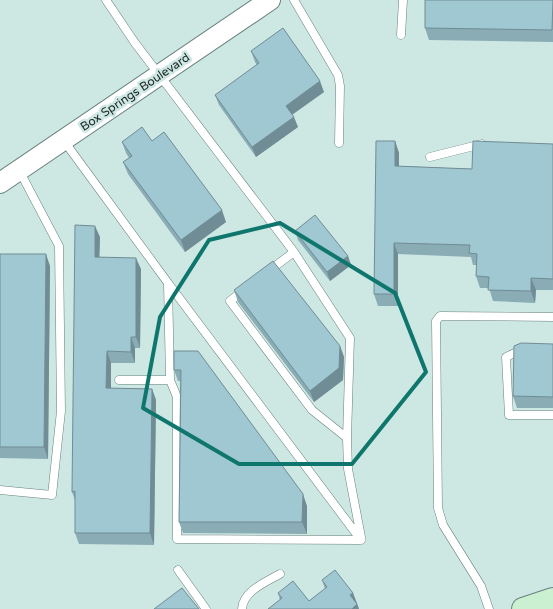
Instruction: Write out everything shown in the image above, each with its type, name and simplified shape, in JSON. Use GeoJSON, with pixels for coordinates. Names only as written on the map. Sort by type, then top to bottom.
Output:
{"type":"FeatureCollection","features":[{"type":"Feature","properties":{"kind":"main road"},"geometry":{"type":"LineString","coordinates":[[523,609],[553,599]]}},
{"type":"Feature","properties":{"kind":"street","name":"Box Springs Boulevard"},"geometry":{"type":"LineString","coordinates":[[0,183],[258,5]]}},
{"type":"Feature","properties":{"kind":"lane"},"geometry":{"type":"LineString","coordinates":[[106,0],[135,43],[294,252],[350,338],[348,469],[361,540]]}},
{"type":"Feature","properties":{"kind":"lane"},"geometry":{"type":"LineString","coordinates":[[294,0],[338,75],[340,86],[339,143]]}},
{"type":"Feature","properties":{"kind":"lane"},"geometry":{"type":"LineString","coordinates":[[401,35],[402,0]]}},
{"type":"Feature","properties":{"kind":"lane"},"geometry":{"type":"LineString","coordinates":[[64,140],[168,283],[361,540]]}},
{"type":"Feature","properties":{"kind":"lane"},"geometry":{"type":"LineString","coordinates":[[430,157],[478,144],[487,144]]}},
{"type":"Feature","properties":{"kind":"lane"},"geometry":{"type":"LineString","coordinates":[[0,490],[52,494],[62,411],[59,246],[19,170]]}},
{"type":"Feature","properties":{"kind":"lane"},"geometry":{"type":"LineString","coordinates":[[265,274],[294,252]]}},
{"type":"Feature","properties":{"kind":"lane"},"geometry":{"type":"LineString","coordinates":[[168,283],[170,380],[177,397],[177,539],[361,540]]}},
{"type":"Feature","properties":{"kind":"lane"},"geometry":{"type":"LineString","coordinates":[[251,284],[230,301],[312,410],[347,438]]}},
{"type":"Feature","properties":{"kind":"lane"},"geometry":{"type":"LineString","coordinates":[[490,609],[481,586],[443,524],[438,508],[436,321],[440,316],[553,317]]}},
{"type":"Feature","properties":{"kind":"lane"},"geometry":{"type":"LineString","coordinates":[[526,348],[506,357],[509,415],[553,415]]}},
{"type":"Feature","properties":{"kind":"lane"},"geometry":{"type":"LineString","coordinates":[[119,380],[170,380]]}},
{"type":"Feature","properties":{"kind":"lane"},"geometry":{"type":"LineString","coordinates":[[178,570],[206,609]]}},
{"type":"Feature","properties":{"kind":"lane"},"geometry":{"type":"LineString","coordinates":[[242,609],[242,604],[250,593],[280,574]]}},
{"type":"Feature","properties":{"kind":"highlighted area"},"geometry":{"type":"Polygon","coordinates":[[[280,223],[395,293],[426,372],[352,464],[239,464],[143,408],[160,317],[209,240],[280,223]]]}},
{"type":"Feature","properties":{"kind":"building"},"geometry":{"type":"Polygon","coordinates":[[[425,0],[553,0],[552,30],[425,28],[425,0]]]}},
{"type":"Feature","properties":{"kind":"building"},"geometry":{"type":"Polygon","coordinates":[[[283,28],[320,81],[286,106],[294,117],[252,147],[215,95],[259,63],[251,51],[283,28]]]}},
{"type":"Feature","properties":{"kind":"building"},"geometry":{"type":"Polygon","coordinates":[[[142,127],[152,141],[164,132],[222,210],[181,240],[123,162],[132,156],[122,142],[142,127]]]}},
{"type":"Feature","properties":{"kind":"building"},"geometry":{"type":"Polygon","coordinates":[[[376,141],[395,141],[395,166],[472,169],[473,141],[553,144],[553,279],[531,278],[531,291],[488,290],[489,277],[476,276],[477,254],[469,253],[470,245],[394,243],[394,294],[374,294],[376,141]]]}},
{"type":"Feature","properties":{"kind":"building"},"geometry":{"type":"Polygon","coordinates":[[[315,215],[348,256],[327,272],[295,231],[315,215]]]}},
{"type":"Feature","properties":{"kind":"building"},"geometry":{"type":"Polygon","coordinates":[[[75,225],[95,226],[95,257],[136,258],[136,337],[131,337],[131,352],[107,351],[106,388],[152,389],[150,533],[75,533],[75,491],[72,492],[75,225]]]}},
{"type":"Feature","properties":{"kind":"building"},"geometry":{"type":"Polygon","coordinates":[[[0,254],[46,254],[44,447],[0,447],[0,254]]]}},
{"type":"Feature","properties":{"kind":"building"},"geometry":{"type":"Polygon","coordinates":[[[273,261],[340,346],[339,368],[310,391],[234,290],[273,261]]]}},
{"type":"Feature","properties":{"kind":"building"},"geometry":{"type":"Polygon","coordinates":[[[521,343],[553,344],[553,397],[513,396],[514,346],[521,343]]]}},
{"type":"Feature","properties":{"kind":"building"},"geometry":{"type":"Polygon","coordinates":[[[174,351],[198,351],[303,494],[302,522],[179,522],[181,370],[174,370],[174,351]]]}},
{"type":"Feature","properties":{"kind":"building"},"geometry":{"type":"Polygon","coordinates":[[[335,570],[353,593],[350,595],[357,604],[352,609],[268,609],[282,598],[278,593],[293,581],[309,601],[327,587],[322,580],[335,570]]]}},
{"type":"Feature","properties":{"kind":"building"},"geometry":{"type":"Polygon","coordinates":[[[182,588],[199,609],[154,609],[182,588]]]}}]}
